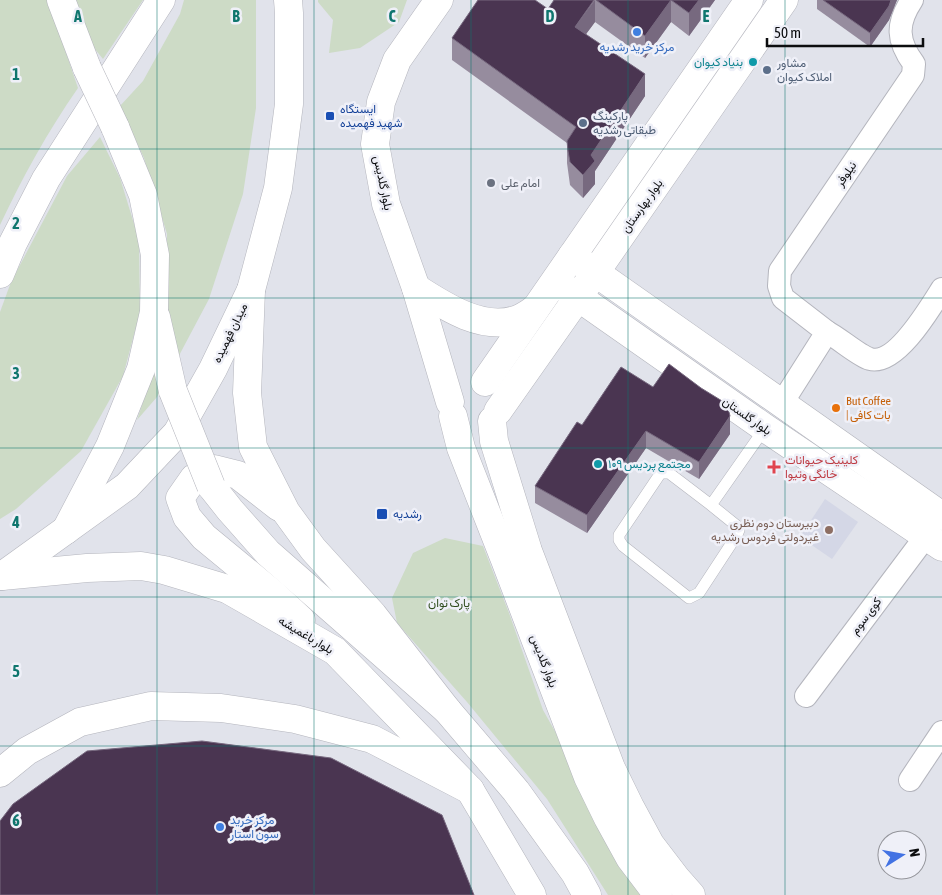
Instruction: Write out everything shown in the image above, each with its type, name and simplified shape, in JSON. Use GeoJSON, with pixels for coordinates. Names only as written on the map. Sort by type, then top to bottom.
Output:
{"type":"FeatureCollection","features":[{"type":"Feature","properties":{"kind":"main road"},"geometry":{"type":"LineString","coordinates":[[61,0],[87,68],[115,127],[143,195],[155,255],[154,312],[141,370],[110,446],[66,530]]}},
{"type":"Feature","properties":{"kind":"main road"},"geometry":{"type":"LineString","coordinates":[[0,274],[13,243],[46,179],[160,0]]}},
{"type":"Feature","properties":{"kind":"main road","name":"میدان فهمیده"},"geometry":{"type":"LineString","coordinates":[[1,576],[127,486],[176,433],[213,369],[251,290],[278,188],[289,104],[288,0]]}},
{"type":"Feature","properties":{"kind":"main road"},"geometry":{"type":"LineString","coordinates":[[398,60],[420,0]]}},
{"type":"Feature","properties":{"kind":"main road","name":"بلوار گلدیس"},"geometry":{"type":"LineString","coordinates":[[439,0],[398,60],[381,102],[375,144],[386,204],[416,288],[461,448],[588,777],[630,858],[658,895]]}},
{"type":"Feature","properties":{"kind":"main road"},"geometry":{"type":"LineString","coordinates":[[484,382],[750,0]]}},
{"type":"Feature","properties":{"kind":"main road","name":"بلوار بهارستان"},"geometry":{"type":"LineString","coordinates":[[495,416],[784,0]]}},
{"type":"Feature","properties":{"kind":"main road"},"geometry":{"type":"LineString","coordinates":[[572,256],[782,403],[938,525]]}},
{"type":"Feature","properties":{"kind":"main road","name":"بلوار گلستان"},"geometry":{"type":"LineString","coordinates":[[555,281],[765,428],[938,525]]}},
{"type":"Feature","properties":{"kind":"main road"},"geometry":{"type":"LineString","coordinates":[[416,288],[447,307],[486,322],[507,322],[519,319],[535,309]]}},
{"type":"Feature","properties":{"kind":"main road"},"geometry":{"type":"LineString","coordinates":[[251,290],[247,393],[253,447],[286,512],[313,549],[373,615],[447,710],[516,791],[575,873],[587,895]]}},
{"type":"Feature","properties":{"kind":"main road"},"geometry":{"type":"LineString","coordinates":[[154,312],[173,391],[211,486],[268,553],[447,710]]}},
{"type":"Feature","properties":{"kind":"main road"},"geometry":{"type":"LineString","coordinates":[[477,380],[484,382],[495,391],[498,397],[495,416],[481,428],[475,429],[462,426],[457,422],[451,409],[452,395],[462,383],[477,380]]}},
{"type":"Feature","properties":{"kind":"main road"},"geometry":{"type":"LineString","coordinates":[[765,428],[782,403]]}},
{"type":"Feature","properties":{"kind":"main road","name":"بلوار گلدیس"},"geometry":{"type":"LineString","coordinates":[[495,416],[494,441],[528,551],[611,768],[650,844],[691,895]]}},
{"type":"Feature","properties":{"kind":"main road"},"geometry":{"type":"LineString","coordinates":[[286,512],[238,475],[214,469],[194,478],[180,498],[187,517],[204,537],[272,593],[335,652]]}},
{"type":"Feature","properties":{"kind":"main road","name":"بلوار باغمیشه"},"geometry":{"type":"LineString","coordinates":[[1,576],[132,566],[164,570],[227,589],[335,652],[470,790],[532,895]]}},
{"type":"Feature","properties":{"kind":"main road"},"geometry":{"type":"LineString","coordinates":[[0,773],[27,751],[80,722],[151,706],[221,708],[295,719],[372,739],[470,790]]}},
{"type":"Feature","properties":{"kind":"street","name":"نیلوفر"},"geometry":{"type":"LineString","coordinates":[[912,0],[901,20],[900,38],[914,64],[913,75],[780,271],[779,286],[783,298],[827,332],[870,359],[882,359],[892,354],[923,318],[942,289]]}},
{"type":"Feature","properties":{"kind":"street"},"geometry":{"type":"LineString","coordinates":[[782,403],[827,332]]}},
{"type":"Feature","properties":{"kind":"street","name":"کوی سوم"},"geometry":{"type":"LineString","coordinates":[[806,696],[938,525]]}},
{"type":"Feature","properties":{"kind":"street"},"geometry":{"type":"LineString","coordinates":[[910,780],[942,732]]}},
{"type":"Feature","properties":{"kind":"lane"},"geometry":{"type":"LineString","coordinates":[[711,505],[765,428]]}},
{"type":"Feature","properties":{"kind":"lane"},"geometry":{"type":"LineString","coordinates":[[669,473],[711,505],[739,530],[700,593],[689,598],[623,546],[619,540],[619,535],[660,474],[669,473]]}},
{"type":"Feature","properties":{"kind":"shaded area","name":"دبیرستان دوم نظری غیردولتی فردوس رشدیه"},"geometry":{"type":"Polygon","coordinates":[[[825,499],[858,522],[832,559],[800,537],[825,499]]]}},
{"type":"Feature","properties":{"kind":"green space"},"geometry":{"type":"Polygon","coordinates":[[[0,0],[48,0],[78,88],[36,155],[0,225],[0,0]]]}},
{"type":"Feature","properties":{"kind":"green space"},"geometry":{"type":"Polygon","coordinates":[[[73,0],[143,0],[103,59],[94,48],[73,0]]]}},
{"type":"Feature","properties":{"kind":"green space"},"geometry":{"type":"Polygon","coordinates":[[[184,0],[256,0],[256,108],[243,194],[209,299],[157,397],[137,420],[149,384],[165,315],[167,234],[144,158],[120,106],[143,81],[180,14],[184,0]]]}},
{"type":"Feature","properties":{"kind":"green space"},"geometry":{"type":"Polygon","coordinates":[[[318,0],[407,0],[399,22],[360,48],[329,53],[333,20],[318,0]]]}},
{"type":"Feature","properties":{"kind":"green space"},"geometry":{"type":"Polygon","coordinates":[[[100,137],[120,178],[139,240],[140,312],[123,376],[81,451],[16,509],[0,519],[0,312],[11,282],[67,176],[100,137]]]}},
{"type":"Feature","properties":{"kind":"green space","name":"پارک توان"},"geometry":{"type":"Polygon","coordinates":[[[445,538],[483,546],[543,710],[649,895],[608,895],[547,799],[467,702],[397,623],[392,598],[413,553],[445,538]]]}},
{"type":"Feature","properties":{"kind":"building","name":"پارکینگ طبقاتی رشدیه"},"geometry":{"type":"Polygon","coordinates":[[[478,0],[535,0],[548,9],[554,0],[594,0],[575,27],[645,74],[591,155],[595,161],[583,175],[570,162],[568,151],[567,141],[576,127],[452,38],[478,0]]]}},
{"type":"Feature","properties":{"kind":"building"},"geometry":{"type":"Polygon","coordinates":[[[596,0],[671,0],[645,36],[596,0]]]}},
{"type":"Feature","properties":{"kind":"building"},"geometry":{"type":"Polygon","coordinates":[[[671,0],[699,0],[689,13],[671,0]]]}},
{"type":"Feature","properties":{"kind":"building"},"geometry":{"type":"Polygon","coordinates":[[[823,0],[891,0],[889,6],[870,33],[823,0]]]}},
{"type":"Feature","properties":{"kind":"building","name":"مجتمع پردیس ۱۰۹"},"geometry":{"type":"Polygon","coordinates":[[[669,364],[701,388],[727,404],[730,416],[699,462],[646,431],[587,515],[535,486],[577,422],[582,425],[621,367],[653,387],[669,364]]]}},
{"type":"Feature","properties":{"kind":"building","name":"مرکز خرید سون استار"},"geometry":{"type":"Polygon","coordinates":[[[202,741],[331,758],[442,815],[474,895],[0,895],[0,821],[13,804],[87,751],[202,741]]]}},
{"type":"Feature","properties":{"kind":"place","name":"مرکز خرید رشدیه"},"geometry":{"type":"Point","coordinates":[637,32]}},
{"type":"Feature","properties":{"kind":"place","name":"بنیاد کیوان"},"geometry":{"type":"Point","coordinates":[753,62]}},
{"type":"Feature","properties":{"kind":"place","name":"مشاور املاک کیوان"},"geometry":{"type":"Point","coordinates":[767,70]}},
{"type":"Feature","properties":{"kind":"place","name":"ایستگاه شهید فهمیده"},"geometry":{"type":"Point","coordinates":[330,116]}},
{"type":"Feature","properties":{"kind":"place","name":"پارکینگ طبقاتی رشدیه"},"geometry":{"type":"Point","coordinates":[583,123]}},
{"type":"Feature","properties":{"kind":"place","name":"امام علی"},"geometry":{"type":"Point","coordinates":[491,183]}},
{"type":"Feature","properties":{"kind":"place","name":"But Coffee | بات کافی"},"geometry":{"type":"Point","coordinates":[836,408]}},
{"type":"Feature","properties":{"kind":"place","name":"مجتمع پردیس ۱۰۹"},"geometry":{"type":"Point","coordinates":[598,464]}},
{"type":"Feature","properties":{"kind":"place","name":"کلینیک حیوانات خانگی وتیوا"},"geometry":{"type":"Point","coordinates":[774,467]}},
{"type":"Feature","properties":{"kind":"place","name":"رشدیه"},"geometry":{"type":"Point","coordinates":[382,514]}},
{"type":"Feature","properties":{"kind":"place","name":"دبیرستان دوم نظری غیردولتی فردوس رشدیه"},"geometry":{"type":"Point","coordinates":[829,530]}},
{"type":"Feature","properties":{"kind":"place","name":"مرکز خرید سون استار"},"geometry":{"type":"Point","coordinates":[220,827]}}]}
